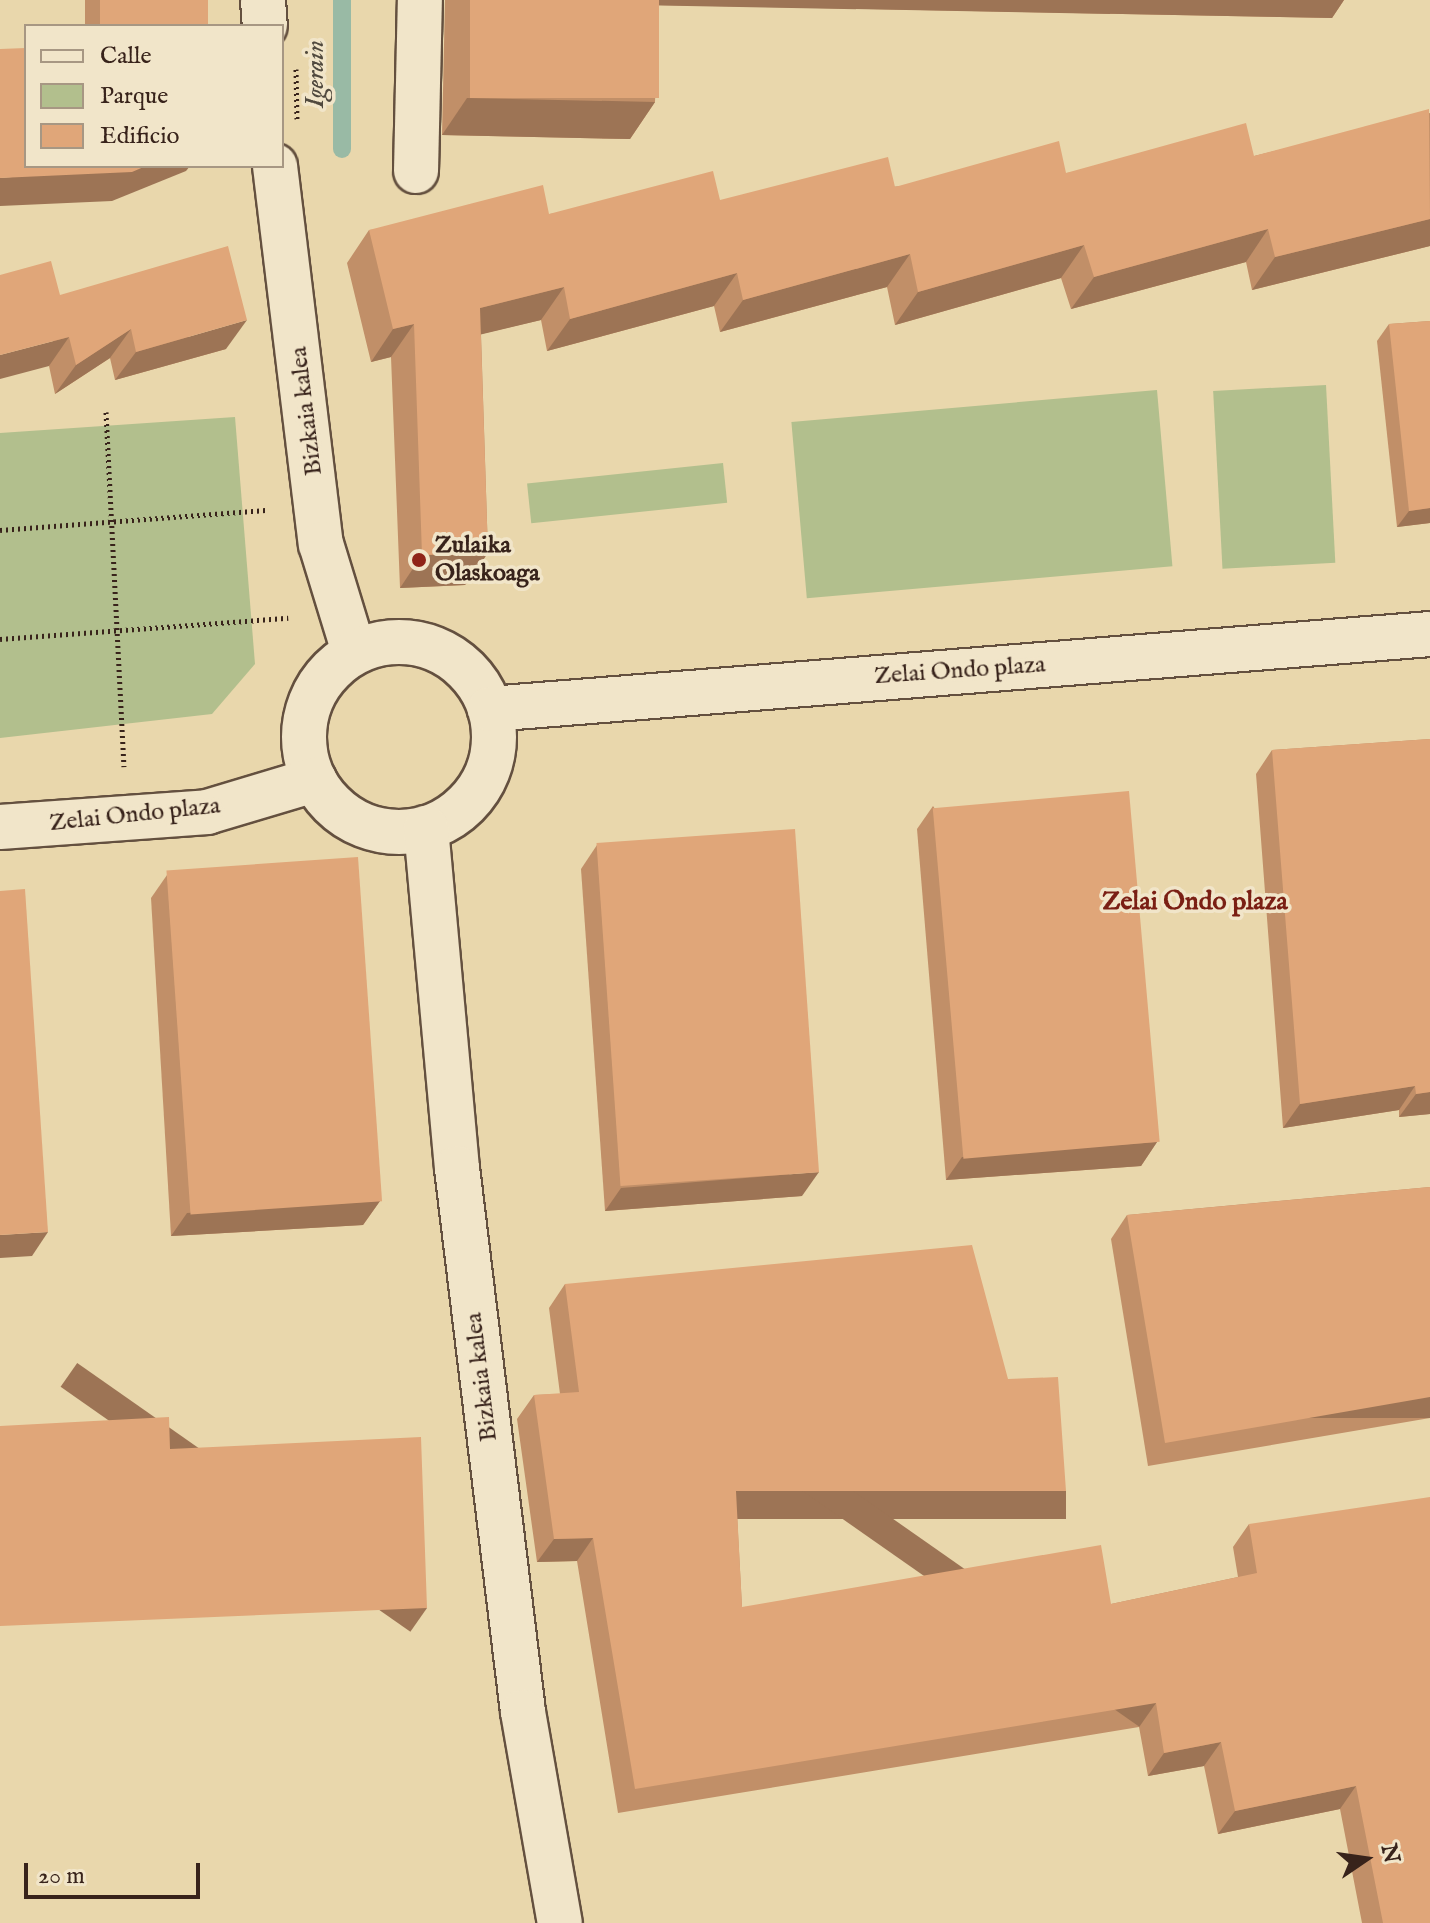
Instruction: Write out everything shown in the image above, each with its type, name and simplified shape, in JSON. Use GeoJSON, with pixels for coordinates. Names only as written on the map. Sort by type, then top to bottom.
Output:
{"type":"FeatureCollection","features":[{"type":"Feature","properties":{"kind":"street"},"geometry":{"type":"LineString","coordinates":[[263,0],[265,24]]}},
{"type":"Feature","properties":{"kind":"street"},"geometry":{"type":"LineString","coordinates":[[416,171],[420,0]]}},
{"type":"Feature","properties":{"kind":"street","name":"Bizkaia kalea"},"geometry":{"type":"LineString","coordinates":[[275,168],[308,392],[321,544],[354,652]]}},
{"type":"Feature","properties":{"kind":"street","name":"Zelai Ondo plaza"},"geometry":{"type":"LineString","coordinates":[[490,709],[1430,634]]}},
{"type":"Feature","properties":{"kind":"street"},"geometry":{"type":"LineString","coordinates":[[409,641],[436,648],[478,684],[490,709],[494,733],[483,782],[449,819],[426,828],[393,832],[361,825],[314,780],[304,752],[313,693],[354,652],[409,641]]}},
{"type":"Feature","properties":{"kind":"street","name":"Zelai Ondo plaza"},"geometry":{"type":"LineString","coordinates":[[0,827],[207,812],[314,780]]}},
{"type":"Feature","properties":{"kind":"street","name":"Bizkaia kalea"},"geometry":{"type":"LineString","coordinates":[[426,828],[457,1168],[523,1712],[560,1923]]}},
{"type":"Feature","properties":{"kind":"path"},"geometry":{"type":"LineString","coordinates":[[106,412],[125,783]]}},
{"type":"Feature","properties":{"kind":"path"},"geometry":{"type":"LineString","coordinates":[[0,530],[278,509]]}},
{"type":"Feature","properties":{"kind":"path"},"geometry":{"type":"LineString","coordinates":[[0,639],[289,618]]}},
{"type":"Feature","properties":{"kind":"green space"},"geometry":{"type":"Polygon","coordinates":[[[1326,385],[1335,563],[1222,569],[1213,391],[1326,385]]]}},
{"type":"Feature","properties":{"kind":"green space"},"geometry":{"type":"Polygon","coordinates":[[[1157,390],[1172,566],[807,598],[791,422],[1157,390]]]}},
{"type":"Feature","properties":{"kind":"green space"},"geometry":{"type":"Polygon","coordinates":[[[235,417],[255,664],[212,714],[0,738],[0,433],[235,417]]]}},
{"type":"Feature","properties":{"kind":"green space"},"geometry":{"type":"Polygon","coordinates":[[[723,463],[727,503],[531,523],[527,484],[723,463]]]}},
{"type":"Feature","properties":{"kind":"building"},"geometry":{"type":"Polygon","coordinates":[[[100,0],[208,0],[208,24],[100,24],[100,0]]]}},
{"type":"Feature","properties":{"kind":"building"},"geometry":{"type":"Polygon","coordinates":[[[470,0],[659,0],[659,98],[470,98],[470,0]]]}},
{"type":"Feature","properties":{"kind":"building"},"geometry":{"type":"Polygon","coordinates":[[[24,48],[24,168],[141,168],[132,172],[0,178],[0,49],[24,48]]]}},
{"type":"Feature","properties":{"kind":"building"},"geometry":{"type":"Polygon","coordinates":[[[1429,109],[1430,219],[1275,257],[1268,229],[1094,277],[1084,245],[918,292],[910,254],[743,300],[737,273],[570,319],[564,287],[480,308],[488,553],[422,555],[414,324],[393,329],[369,230],[543,185],[549,214],[713,171],[720,200],[888,157],[895,187],[1059,141],[1066,173],[1246,123],[1254,156],[1429,109]]]}},
{"type":"Feature","properties":{"kind":"building"},"geometry":{"type":"Polygon","coordinates":[[[228,246],[247,320],[136,352],[131,329],[76,365],[69,337],[0,355],[0,275],[51,261],[60,295],[228,246]]]}},
{"type":"Feature","properties":{"kind":"building"},"geometry":{"type":"Polygon","coordinates":[[[1430,321],[1430,508],[1409,511],[1389,324],[1430,321]]]}},
{"type":"Feature","properties":{"kind":"building"},"geometry":{"type":"Polygon","coordinates":[[[1430,739],[1430,1092],[1416,1094],[1415,1086],[1300,1104],[1272,750],[1430,739]]]}},
{"type":"Feature","properties":{"kind":"building"},"geometry":{"type":"Polygon","coordinates":[[[1129,791],[1160,1142],[963,1159],[933,808],[1129,791]]]}},
{"type":"Feature","properties":{"kind":"building"},"geometry":{"type":"Polygon","coordinates":[[[795,829],[819,1172],[620,1186],[596,843],[795,829]]]}},
{"type":"Feature","properties":{"kind":"building"},"geometry":{"type":"Polygon","coordinates":[[[358,857],[382,1201],[191,1215],[166,870],[358,857]]]}},
{"type":"Feature","properties":{"kind":"building"},"geometry":{"type":"Polygon","coordinates":[[[25,889],[48,1232],[0,1235],[0,891],[25,889]]]}},
{"type":"Feature","properties":{"kind":"building"},"geometry":{"type":"Polygon","coordinates":[[[1430,1187],[1430,1397],[1165,1443],[1127,1215],[1430,1187]]]}},
{"type":"Feature","properties":{"kind":"building"},"geometry":{"type":"Polygon","coordinates":[[[972,1245],[1008,1379],[1058,1377],[1066,1491],[736,1491],[742,1607],[1101,1545],[1111,1604],[1257,1573],[1249,1524],[1430,1497],[1430,1923],[1383,1923],[1356,1786],[1235,1811],[1221,1742],[1164,1753],[1156,1703],[635,1789],[593,1538],[554,1539],[534,1395],[579,1392],[565,1284],[972,1245]]]}},
{"type":"Feature","properties":{"kind":"building"},"geometry":{"type":"Polygon","coordinates":[[[169,1417],[170,1449],[421,1437],[427,1608],[0,1626],[0,1426],[169,1417]]]}},
{"type":"Feature","properties":{"kind":"waterway","name":"Igerain"},"geometry":{"type":"LineString","coordinates":[[342,0],[342,149]]}},
{"type":"Feature","properties":{"kind":"place","name":"Zulaika Olaskoaga"},"geometry":{"type":"Point","coordinates":[419,560]}},
{"type":"Feature","properties":{"kind":"district","name":"Zelai Ondo plaza"},"geometry":{"type":"Point","coordinates":[1195,902]}}]}
